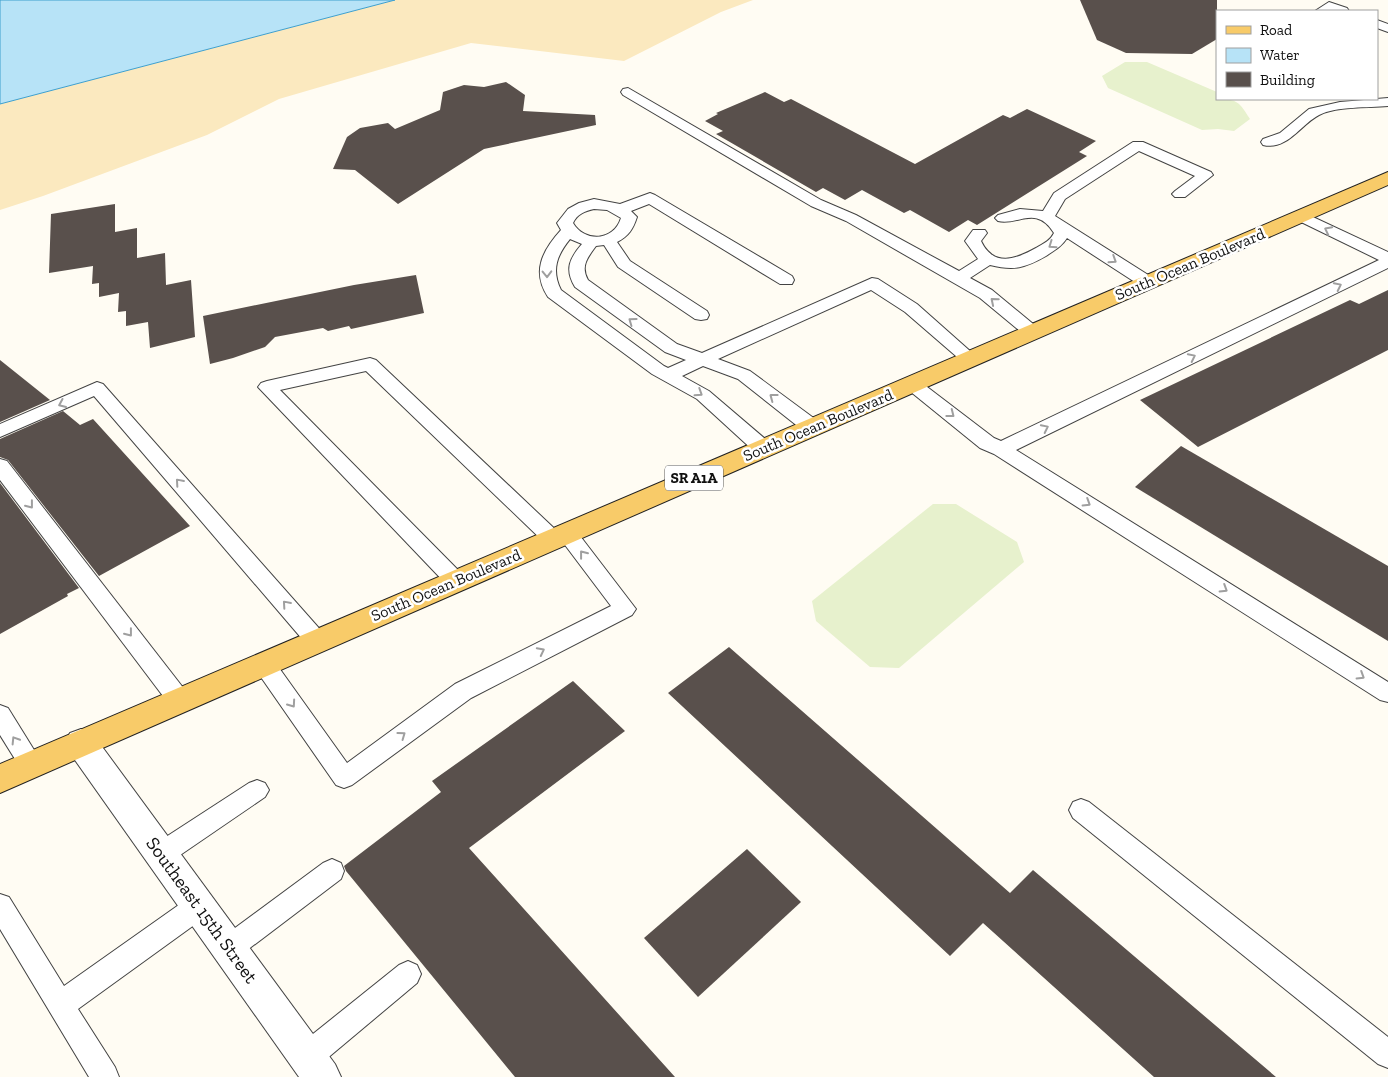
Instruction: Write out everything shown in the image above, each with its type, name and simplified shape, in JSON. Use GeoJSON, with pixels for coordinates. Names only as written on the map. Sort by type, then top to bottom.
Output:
{"type":"FeatureCollection","features":[{"type":"Feature","properties":{"kind":"main road","name":"South Ocean Boulevard"},"geometry":{"type":"LineString","coordinates":[[0,779],[1388,178]]}},
{"type":"Feature","properties":{"kind":"street","name":"Southeast 15th Street"},"geometry":{"type":"LineString","coordinates":[[81,743],[315,1067]]}},
{"type":"Feature","properties":{"kind":"lane"},"geometry":{"type":"LineString","coordinates":[[1323,10],[1329,6],[1340,10]]}},
{"type":"Feature","properties":{"kind":"lane"},"geometry":{"type":"LineString","coordinates":[[628,92],[816,203],[851,218],[986,294],[1032,332]]}},
{"type":"Feature","properties":{"kind":"lane"},"geometry":{"type":"LineString","coordinates":[[1268,142],[1285,136],[1314,112],[1340,106],[1388,102]]}},
{"type":"Feature","properties":{"kind":"lane"},"geometry":{"type":"LineString","coordinates":[[1052,221],[1059,196],[1138,145],[1206,175],[1180,194]]}},
{"type":"Feature","properties":{"kind":"lane"},"geometry":{"type":"LineString","coordinates":[[621,209],[650,198],[786,280]]}},
{"type":"Feature","properties":{"kind":"lane"},"geometry":{"type":"LineString","coordinates":[[701,315],[624,264],[600,241],[578,238],[568,232],[565,223],[569,214],[579,207],[609,204],[621,209],[629,217],[628,226],[621,234],[600,241],[576,261],[575,274],[581,283],[671,348],[744,375],[812,427]]}},
{"type":"Feature","properties":{"kind":"lane"},"geometry":{"type":"LineString","coordinates":[[1003,218],[1018,212],[1032,213],[1052,221],[1147,282]]}},
{"type":"Feature","properties":{"kind":"lane"},"geometry":{"type":"LineString","coordinates":[[1300,216],[1388,258]]}},
{"type":"Feature","properties":{"kind":"lane"},"geometry":{"type":"LineString","coordinates":[[979,234],[973,241],[975,248],[988,258],[1002,263],[1025,261],[1059,242],[1062,233],[1052,221]]}},
{"type":"Feature","properties":{"kind":"lane"},"geometry":{"type":"LineString","coordinates":[[568,232],[556,245],[548,260],[546,280],[554,293],[668,375],[703,395],[763,448]]}},
{"type":"Feature","properties":{"kind":"lane"},"geometry":{"type":"LineString","coordinates":[[959,278],[988,258]]}},
{"type":"Feature","properties":{"kind":"lane"},"geometry":{"type":"LineString","coordinates":[[1001,449],[1388,262]]}},
{"type":"Feature","properties":{"kind":"lane"},"geometry":{"type":"LineString","coordinates":[[668,375],[872,283],[910,308],[970,359]]}},
{"type":"Feature","properties":{"kind":"lane"},"geometry":{"type":"LineString","coordinates":[[264,664],[344,778],[463,691],[625,609],[560,536],[370,364],[267,387],[456,581]]}},
{"type":"Feature","properties":{"kind":"lane"},"geometry":{"type":"LineString","coordinates":[[912,384],[987,443],[1001,449],[1388,693]]}},
{"type":"Feature","properties":{"kind":"lane"},"geometry":{"type":"LineString","coordinates":[[0,432],[97,388],[318,641]]}},
{"type":"Feature","properties":{"kind":"lane"},"geometry":{"type":"LineString","coordinates":[[0,466],[180,701]]}},
{"type":"Feature","properties":{"kind":"lane"},"geometry":{"type":"LineString","coordinates":[[0,716],[31,765]]}},
{"type":"Feature","properties":{"kind":"lane"},"geometry":{"type":"LineString","coordinates":[[161,854],[257,790]]}},
{"type":"Feature","properties":{"kind":"lane"},"geometry":{"type":"LineString","coordinates":[[1081,810],[1388,1054]]}},
{"type":"Feature","properties":{"kind":"lane"},"geometry":{"type":"LineString","coordinates":[[229,948],[332,871]]}},
{"type":"Feature","properties":{"kind":"lane"},"geometry":{"type":"LineString","coordinates":[[0,906],[106,1077]]}},
{"type":"Feature","properties":{"kind":"lane"},"geometry":{"type":"LineString","coordinates":[[61,1005],[199,906]]}},
{"type":"Feature","properties":{"kind":"lane"},"geometry":{"type":"LineString","coordinates":[[315,1067],[408,974]]}},
{"type":"Feature","properties":{"kind":"sand"},"geometry":{"type":"Polygon","coordinates":[[[395,0],[753,0],[721,12],[624,61],[471,43],[279,99],[207,135],[0,210],[0,104],[395,0]]]}},
{"type":"Feature","properties":{"kind":"green space"},"geometry":{"type":"Polygon","coordinates":[[[1125,62],[1147,62],[1216,92],[1216,100],[1234,101],[1250,119],[1234,131],[1202,130],[1108,88],[1102,76],[1125,62]]]}},
{"type":"Feature","properties":{"kind":"green space"},"geometry":{"type":"Polygon","coordinates":[[[933,504],[956,504],[1017,542],[1024,562],[899,668],[870,667],[816,621],[812,601],[933,504]]]}},
{"type":"Feature","properties":{"kind":"water"},"geometry":{"type":"Polygon","coordinates":[[[0,0],[395,0],[0,104],[0,0]]]}},
{"type":"Feature","properties":{"kind":"building"},"geometry":{"type":"Polygon","coordinates":[[[1080,0],[1217,0],[1216,40],[1192,54],[1126,53],[1097,40],[1080,0]]]}},
{"type":"Feature","properties":{"kind":"building"},"geometry":{"type":"Polygon","coordinates":[[[506,82],[525,95],[523,111],[595,115],[596,125],[484,149],[398,204],[355,170],[333,169],[347,137],[360,128],[388,123],[395,129],[440,110],[443,92],[464,85],[484,87],[506,82]]]}},
{"type":"Feature","properties":{"kind":"building"},"geometry":{"type":"Polygon","coordinates":[[[765,92],[784,102],[791,99],[915,164],[1003,115],[1010,118],[1027,109],[1096,141],[1079,152],[1087,156],[977,225],[968,220],[949,232],[910,210],[904,213],[862,190],[845,200],[823,188],[816,192],[716,134],[723,131],[705,121],[718,114],[716,113],[765,92]]]}},
{"type":"Feature","properties":{"kind":"building"},"geometry":{"type":"Polygon","coordinates":[[[115,204],[115,232],[137,228],[137,258],[165,253],[166,285],[191,280],[195,337],[150,348],[148,322],[126,326],[126,311],[118,312],[119,293],[99,297],[99,283],[92,284],[93,266],[49,273],[51,214],[115,204]]]}},
{"type":"Feature","properties":{"kind":"building"},"geometry":{"type":"Polygon","coordinates":[[[416,275],[424,313],[351,329],[349,326],[328,331],[323,328],[275,337],[265,347],[210,364],[203,316],[354,285],[416,275]]]}},
{"type":"Feature","properties":{"kind":"building"},"geometry":{"type":"Polygon","coordinates":[[[1388,290],[1388,350],[1198,447],[1140,400],[1350,300],[1359,304],[1388,290]]]}},
{"type":"Feature","properties":{"kind":"building"},"geometry":{"type":"Polygon","coordinates":[[[0,360],[50,400],[0,422],[0,360]]]}},
{"type":"Feature","properties":{"kind":"building"},"geometry":{"type":"Polygon","coordinates":[[[63,411],[80,425],[93,419],[190,526],[99,576],[8,460],[0,457],[0,439],[63,411]]]}},
{"type":"Feature","properties":{"kind":"building"},"geometry":{"type":"Polygon","coordinates":[[[1181,446],[1388,566],[1388,641],[1135,487],[1181,446]]]}},
{"type":"Feature","properties":{"kind":"building"},"geometry":{"type":"Polygon","coordinates":[[[0,483],[79,588],[0,634],[0,483]]]}},
{"type":"Feature","properties":{"kind":"building"},"geometry":{"type":"Polygon","coordinates":[[[729,647],[1010,893],[1033,870],[1276,1077],[1154,1077],[983,923],[950,956],[668,693],[729,647]]]}},
{"type":"Feature","properties":{"kind":"building"},"geometry":{"type":"Polygon","coordinates":[[[573,681],[625,731],[469,848],[675,1077],[515,1077],[346,871],[344,866],[441,792],[432,781],[573,681]]]}},
{"type":"Feature","properties":{"kind":"building"},"geometry":{"type":"Polygon","coordinates":[[[747,849],[801,902],[698,997],[644,938],[747,849]]]}}]}
